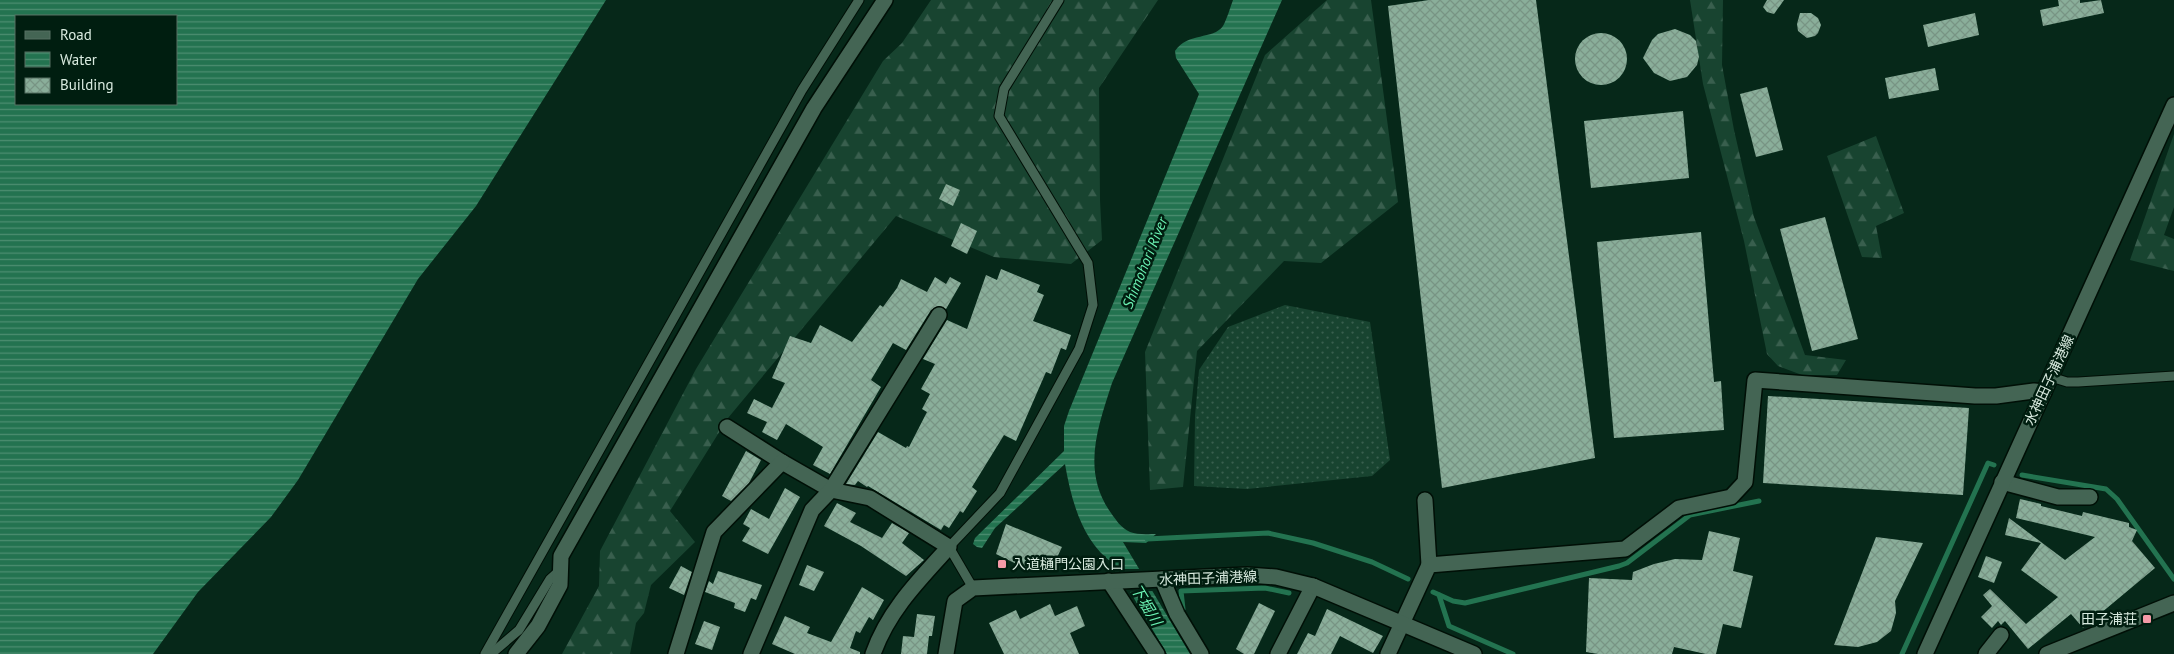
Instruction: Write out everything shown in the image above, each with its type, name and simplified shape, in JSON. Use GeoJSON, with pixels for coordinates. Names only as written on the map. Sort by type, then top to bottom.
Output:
{"type":"FeatureCollection","features":[{"type":"Feature","properties":{"kind":"street"},"geometry":{"type":"LineString","coordinates":[[516,654],[538,626],[560,585],[561,556],[772,181],[814,108],[885,0]]}},
{"type":"Feature","properties":{"kind":"street","name":"水神田子浦港線"},"geometry":{"type":"LineString","coordinates":[[1925,654],[2174,105]]}},
{"type":"Feature","properties":{"kind":"street"},"geometry":{"type":"LineString","coordinates":[[751,654],[812,510],[831,490],[939,316]]}},
{"type":"Feature","properties":{"kind":"street"},"geometry":{"type":"LineString","coordinates":[[1429,565],[1625,549],[1679,508],[1731,497],[1745,482],[1755,380],[1975,396],[1996,396],[2034,391],[2044,392]]}},
{"type":"Feature","properties":{"kind":"street"},"geometry":{"type":"LineString","coordinates":[[727,427],[831,490],[870,498],[949,547],[908,592],[881,633],[873,654]]}},
{"type":"Feature","properties":{"kind":"street"},"geometry":{"type":"LineString","coordinates":[[676,654],[714,532],[782,462]]}},
{"type":"Feature","properties":{"kind":"street"},"geometry":{"type":"LineString","coordinates":[[2002,482],[2058,497],[2090,497]]}},
{"type":"Feature","properties":{"kind":"street"},"geometry":{"type":"LineString","coordinates":[[1388,654],[1429,565],[1425,500]]}},
{"type":"Feature","properties":{"kind":"street","name":"水神田子浦港線"},"geometry":{"type":"LineString","coordinates":[[973,588],[1247,575],[1276,577],[1313,586],[1474,654]]}},
{"type":"Feature","properties":{"kind":"street"},"geometry":{"type":"LineString","coordinates":[[1156,579],[1201,654]]}},
{"type":"Feature","properties":{"kind":"street"},"geometry":{"type":"LineString","coordinates":[[1113,581],[1157,654]]}},
{"type":"Feature","properties":{"kind":"street"},"geometry":{"type":"LineString","coordinates":[[1278,654],[1313,586]]}},
{"type":"Feature","properties":{"kind":"street"},"geometry":{"type":"LineString","coordinates":[[946,654],[955,602],[973,588]]}},
{"type":"Feature","properties":{"kind":"street"},"geometry":{"type":"LineString","coordinates":[[2047,654],[2174,603]]}},
{"type":"Feature","properties":{"kind":"street"},"geometry":{"type":"LineString","coordinates":[[1986,654],[2001,635]]}},
{"type":"Feature","properties":{"kind":"lane"},"geometry":{"type":"LineString","coordinates":[[485,654],[802,90],[860,0]]}},
{"type":"Feature","properties":{"kind":"lane"},"geometry":{"type":"LineString","coordinates":[[973,588],[949,547],[1000,493],[1079,349],[1093,305],[1088,263],[999,116],[1004,89],[1059,0]]}},
{"type":"Feature","properties":{"kind":"lane"},"geometry":{"type":"LineString","coordinates":[[2051,377],[2067,382],[2078,382],[2174,376]]}},
{"type":"Feature","properties":{"kind":"lane"},"geometry":{"type":"LineString","coordinates":[[490,654],[519,630],[550,579],[560,570]]}},
{"type":"Feature","properties":{"kind":"green space"},"geometry":{"type":"Polygon","coordinates":[[[931,0],[1158,0],[1099,88],[1102,240],[1071,264],[994,257],[896,216],[728,418],[670,511],[695,542],[651,585],[644,613],[636,623],[630,654],[562,654],[599,586],[600,551],[696,369],[883,61],[902,43],[931,0]]]}},
{"type":"Feature","properties":{"kind":"green space"},"geometry":{"type":"Polygon","coordinates":[[[1327,0],[1371,0],[1398,202],[1321,263],[1284,261],[1197,351],[1183,487],[1150,490],[1145,352],[1265,55],[1327,0]]]}},
{"type":"Feature","properties":{"kind":"green space"},"geometry":{"type":"Polygon","coordinates":[[[1690,0],[1723,0],[1722,65],[1734,130],[1754,217],[1805,355],[1846,360],[1837,375],[1802,375],[1778,366],[1767,354],[1744,241],[1703,84],[1690,0]]]}},
{"type":"Feature","properties":{"kind":"green space"},"geometry":{"type":"Polygon","coordinates":[[[2174,134],[2174,207],[2164,235],[2174,239],[2174,271],[2130,260],[2174,134]]]}},
{"type":"Feature","properties":{"kind":"green space"},"geometry":{"type":"Polygon","coordinates":[[[1876,136],[1904,213],[1876,226],[1882,258],[1862,257],[1827,156],[1876,136]]]}},
{"type":"Feature","properties":{"kind":"green space"},"geometry":{"type":"Polygon","coordinates":[[[1285,305],[1370,322],[1390,460],[1372,476],[1247,489],[1194,486],[1195,416],[1199,370],[1228,327],[1285,305]]]}},
{"type":"Feature","properties":{"kind":"water"},"geometry":{"type":"Polygon","coordinates":[[[0,0],[606,0],[476,206],[418,279],[298,480],[271,517],[198,592],[153,654],[0,654],[0,0]]]}},
{"type":"Feature","properties":{"kind":"water"},"geometry":{"type":"Polygon","coordinates":[[[1233,0],[1282,0],[1112,383],[1095,449],[1094,465],[1097,481],[1102,497],[1111,513],[1121,526],[1130,532],[1156,534],[1146,543],[1123,542],[1190,654],[1167,654],[1113,563],[1093,544],[1086,532],[1075,505],[1065,464],[995,528],[982,548],[973,544],[975,538],[1064,451],[1064,426],[1069,411],[1199,94],[1176,58],[1175,51],[1180,45],[1193,38],[1219,30],[1223,26],[1233,0]]]}},
{"type":"Feature","properties":{"kind":"pier"},"geometry":{"type":"Polygon","coordinates":[[[1113,569],[1142,569],[1155,591],[1127,592],[1113,569]]]}},
{"type":"Feature","properties":{"kind":"building"},"geometry":{"type":"Polygon","coordinates":[[[1429,0],[1536,0],[1595,458],[1442,488],[1388,6],[1429,0]]]}},
{"type":"Feature","properties":{"kind":"building"},"geometry":{"type":"Polygon","coordinates":[[[1767,0],[1784,0],[1774,14],[1767,12],[1763,7],[1767,0]]]}},
{"type":"Feature","properties":{"kind":"building"},"geometry":{"type":"Polygon","coordinates":[[[2058,0],[2080,0],[2080,3],[2101,0],[2104,13],[2043,26],[2040,10],[2059,6],[2058,0]]]}},
{"type":"Feature","properties":{"kind":"building"},"geometry":{"type":"Polygon","coordinates":[[[1800,13],[1811,13],[1818,18],[1821,25],[1815,36],[1807,38],[1798,31],[1797,24],[1800,13]]]}},
{"type":"Feature","properties":{"kind":"building"},"geometry":{"type":"Polygon","coordinates":[[[1975,13],[1979,35],[1928,47],[1923,25],[1975,13]]]}},
{"type":"Feature","properties":{"kind":"building"},"geometry":{"type":"Polygon","coordinates":[[[1675,29],[1690,35],[1696,41],[1699,57],[1697,65],[1687,77],[1670,81],[1654,73],[1643,58],[1652,40],[1658,34],[1675,29]]]}},
{"type":"Feature","properties":{"kind":"building"},"geometry":{"type":"Polygon","coordinates":[[[1596,33],[1606,33],[1615,37],[1623,45],[1627,59],[1623,73],[1615,81],[1606,85],[1596,85],[1587,81],[1579,73],[1575,64],[1575,54],[1579,45],[1587,37],[1596,33]]]}},
{"type":"Feature","properties":{"kind":"building"},"geometry":{"type":"Polygon","coordinates":[[[1935,68],[1939,90],[1889,99],[1885,78],[1935,68]]]}},
{"type":"Feature","properties":{"kind":"building"},"geometry":{"type":"Polygon","coordinates":[[[1767,87],[1783,150],[1756,157],[1740,94],[1767,87]]]}},
{"type":"Feature","properties":{"kind":"building"},"geometry":{"type":"Polygon","coordinates":[[[1683,111],[1689,178],[1591,188],[1584,121],[1683,111]]]}},
{"type":"Feature","properties":{"kind":"building"},"geometry":{"type":"Polygon","coordinates":[[[946,184],[960,190],[953,206],[939,199],[946,184]]]}},
{"type":"Feature","properties":{"kind":"building"},"geometry":{"type":"Polygon","coordinates":[[[1825,217],[1858,339],[1812,351],[1780,229],[1825,217]]]}},
{"type":"Feature","properties":{"kind":"building"},"geometry":{"type":"Polygon","coordinates":[[[961,223],[977,231],[967,254],[951,246],[961,223]]]}},
{"type":"Feature","properties":{"kind":"building"},"geometry":{"type":"Polygon","coordinates":[[[1701,232],[1714,382],[1721,381],[1724,430],[1614,438],[1597,242],[1701,232]]]}},
{"type":"Feature","properties":{"kind":"building"},"geometry":{"type":"Polygon","coordinates":[[[1001,269],[1040,285],[1037,292],[1044,295],[1033,321],[1071,335],[1066,350],[1061,348],[1051,374],[1046,372],[1016,441],[1004,435],[972,487],[977,491],[963,513],[960,511],[949,528],[944,525],[941,530],[858,481],[855,485],[846,484],[878,432],[906,448],[907,446],[909,447],[927,412],[922,409],[930,394],[921,389],[935,364],[923,359],[947,320],[967,329],[986,275],[997,280],[1001,269]]]}},
{"type":"Feature","properties":{"kind":"building"},"geometry":{"type":"Polygon","coordinates":[[[935,277],[946,284],[950,277],[961,283],[946,309],[939,306],[931,310],[906,350],[893,343],[871,380],[881,387],[830,474],[813,465],[823,447],[786,424],[777,440],[762,432],[767,422],[747,413],[754,399],[772,408],[785,383],[772,378],[790,336],[811,343],[820,325],[852,342],[880,305],[883,307],[897,288],[901,279],[927,292],[935,277]]]}},
{"type":"Feature","properties":{"kind":"building"},"geometry":{"type":"Polygon","coordinates":[[[1768,396],[1969,408],[1963,495],[1763,483],[1768,396]]]}},
{"type":"Feature","properties":{"kind":"building"},"geometry":{"type":"Polygon","coordinates":[[[746,451],[761,460],[749,483],[731,501],[722,496],[746,451]]]}},
{"type":"Feature","properties":{"kind":"building"},"geometry":{"type":"Polygon","coordinates":[[[785,488],[800,497],[768,554],[742,541],[750,528],[743,524],[751,509],[769,519],[785,488]]]}},
{"type":"Feature","properties":{"kind":"building"},"geometry":{"type":"Polygon","coordinates":[[[2020,499],[2082,516],[2083,512],[2129,523],[2129,527],[2137,530],[2132,541],[2155,568],[2083,628],[2071,614],[2028,649],[2005,621],[2001,625],[1998,621],[1992,628],[1981,617],[1992,606],[1983,595],[1990,589],[2026,624],[2058,597],[2021,570],[2041,543],[2005,535],[2009,518],[2065,560],[2095,537],[2016,518],[2020,499]]]}},
{"type":"Feature","properties":{"kind":"building"},"geometry":{"type":"Polygon","coordinates":[[[837,503],[856,513],[850,522],[882,538],[892,523],[909,533],[902,543],[924,560],[906,576],[861,546],[824,526],[837,503]]]}},
{"type":"Feature","properties":{"kind":"building"},"geometry":{"type":"Polygon","coordinates":[[[1006,524],[1062,547],[1052,568],[1029,570],[996,554],[1006,524]]]}},
{"type":"Feature","properties":{"kind":"building"},"geometry":{"type":"Polygon","coordinates":[[[1709,531],[1740,538],[1733,571],[1753,576],[1741,628],[1723,624],[1716,654],[1706,654],[1674,647],[1672,654],[1598,654],[1586,652],[1589,578],[1632,580],[1633,572],[1654,564],[1675,559],[1702,560],[1709,531]]]}},
{"type":"Feature","properties":{"kind":"building"},"geometry":{"type":"Polygon","coordinates":[[[1876,537],[1923,543],[1895,601],[1896,613],[1891,631],[1877,642],[1858,647],[1834,645],[1876,537]]]}},
{"type":"Feature","properties":{"kind":"building"},"geometry":{"type":"Polygon","coordinates":[[[1986,556],[2002,562],[1994,583],[1978,577],[1986,556]]]}},
{"type":"Feature","properties":{"kind":"building"},"geometry":{"type":"Polygon","coordinates":[[[807,565],[824,572],[814,591],[799,585],[807,565]]]}},
{"type":"Feature","properties":{"kind":"building"},"geometry":{"type":"Polygon","coordinates":[[[681,566],[692,572],[684,595],[669,588],[681,566]]]}},
{"type":"Feature","properties":{"kind":"building"},"geometry":{"type":"Polygon","coordinates":[[[718,571],[762,585],[756,600],[751,598],[745,612],[734,608],[735,603],[705,592],[709,581],[713,584],[718,571]]]}},
{"type":"Feature","properties":{"kind":"building"},"geometry":{"type":"Polygon","coordinates":[[[862,587],[884,600],[873,620],[869,617],[860,633],[856,631],[850,648],[860,652],[860,654],[795,654],[772,644],[785,616],[810,627],[807,633],[831,642],[862,587]]]}},
{"type":"Feature","properties":{"kind":"building"},"geometry":{"type":"Polygon","coordinates":[[[1259,603],[1275,611],[1254,654],[1244,654],[1236,649],[1259,603]]]}},
{"type":"Feature","properties":{"kind":"building"},"geometry":{"type":"Polygon","coordinates":[[[1050,604],[1055,616],[1077,606],[1085,626],[1070,633],[1079,654],[1004,654],[989,623],[1016,610],[1020,619],[1050,604]]]}},
{"type":"Feature","properties":{"kind":"building"},"geometry":{"type":"Polygon","coordinates":[[[1327,609],[1383,636],[1373,653],[1340,636],[1331,654],[1297,654],[1308,633],[1315,636],[1327,609]]]}},
{"type":"Feature","properties":{"kind":"building"},"geometry":{"type":"Polygon","coordinates":[[[917,614],[935,616],[932,636],[929,636],[927,654],[901,654],[903,636],[914,637],[917,614]]]}},
{"type":"Feature","properties":{"kind":"building"},"geometry":{"type":"Polygon","coordinates":[[[704,621],[720,627],[712,650],[695,644],[704,621]]]}},
{"type":"Feature","properties":{"kind":"waterway"},"geometry":{"type":"LineString","coordinates":[[1902,654],[1988,463],[1994,465]]}},
{"type":"Feature","properties":{"kind":"waterway"},"geometry":{"type":"LineString","coordinates":[[2022,475],[2106,489],[2117,499],[2174,579]]}},
{"type":"Feature","properties":{"kind":"waterway"},"geometry":{"type":"LineString","coordinates":[[1433,592],[1453,601],[1465,603],[1619,566],[1627,563],[1690,515],[1759,501]]}},
{"type":"Feature","properties":{"kind":"waterway"},"geometry":{"type":"LineString","coordinates":[[1147,539],[1268,533],[1313,543],[1372,562],[1408,579]]}},
{"type":"Feature","properties":{"kind":"waterway"},"geometry":{"type":"LineString","coordinates":[[1183,609],[1181,591],[1265,588],[1289,593]]}},
{"type":"Feature","properties":{"kind":"waterway"},"geometry":{"type":"LineString","coordinates":[[1439,595],[1449,626],[1513,654]]}},
{"type":"Feature","properties":{"kind":"place","name":"入道樋門公園入口"},"geometry":{"type":"Point","coordinates":[1002,564]}},
{"type":"Feature","properties":{"kind":"place","name":"田子浦荘"},"geometry":{"type":"Point","coordinates":[2147,619]}},
{"type":"Feature","properties":{"kind":"water label","name":"Shimohori River"},"geometry":{"type":"Point","coordinates":[1145,263]}},
{"type":"Feature","properties":{"kind":"water label","name":"下堀川"},"geometry":{"type":"Point","coordinates":[1146,605]}}]}
